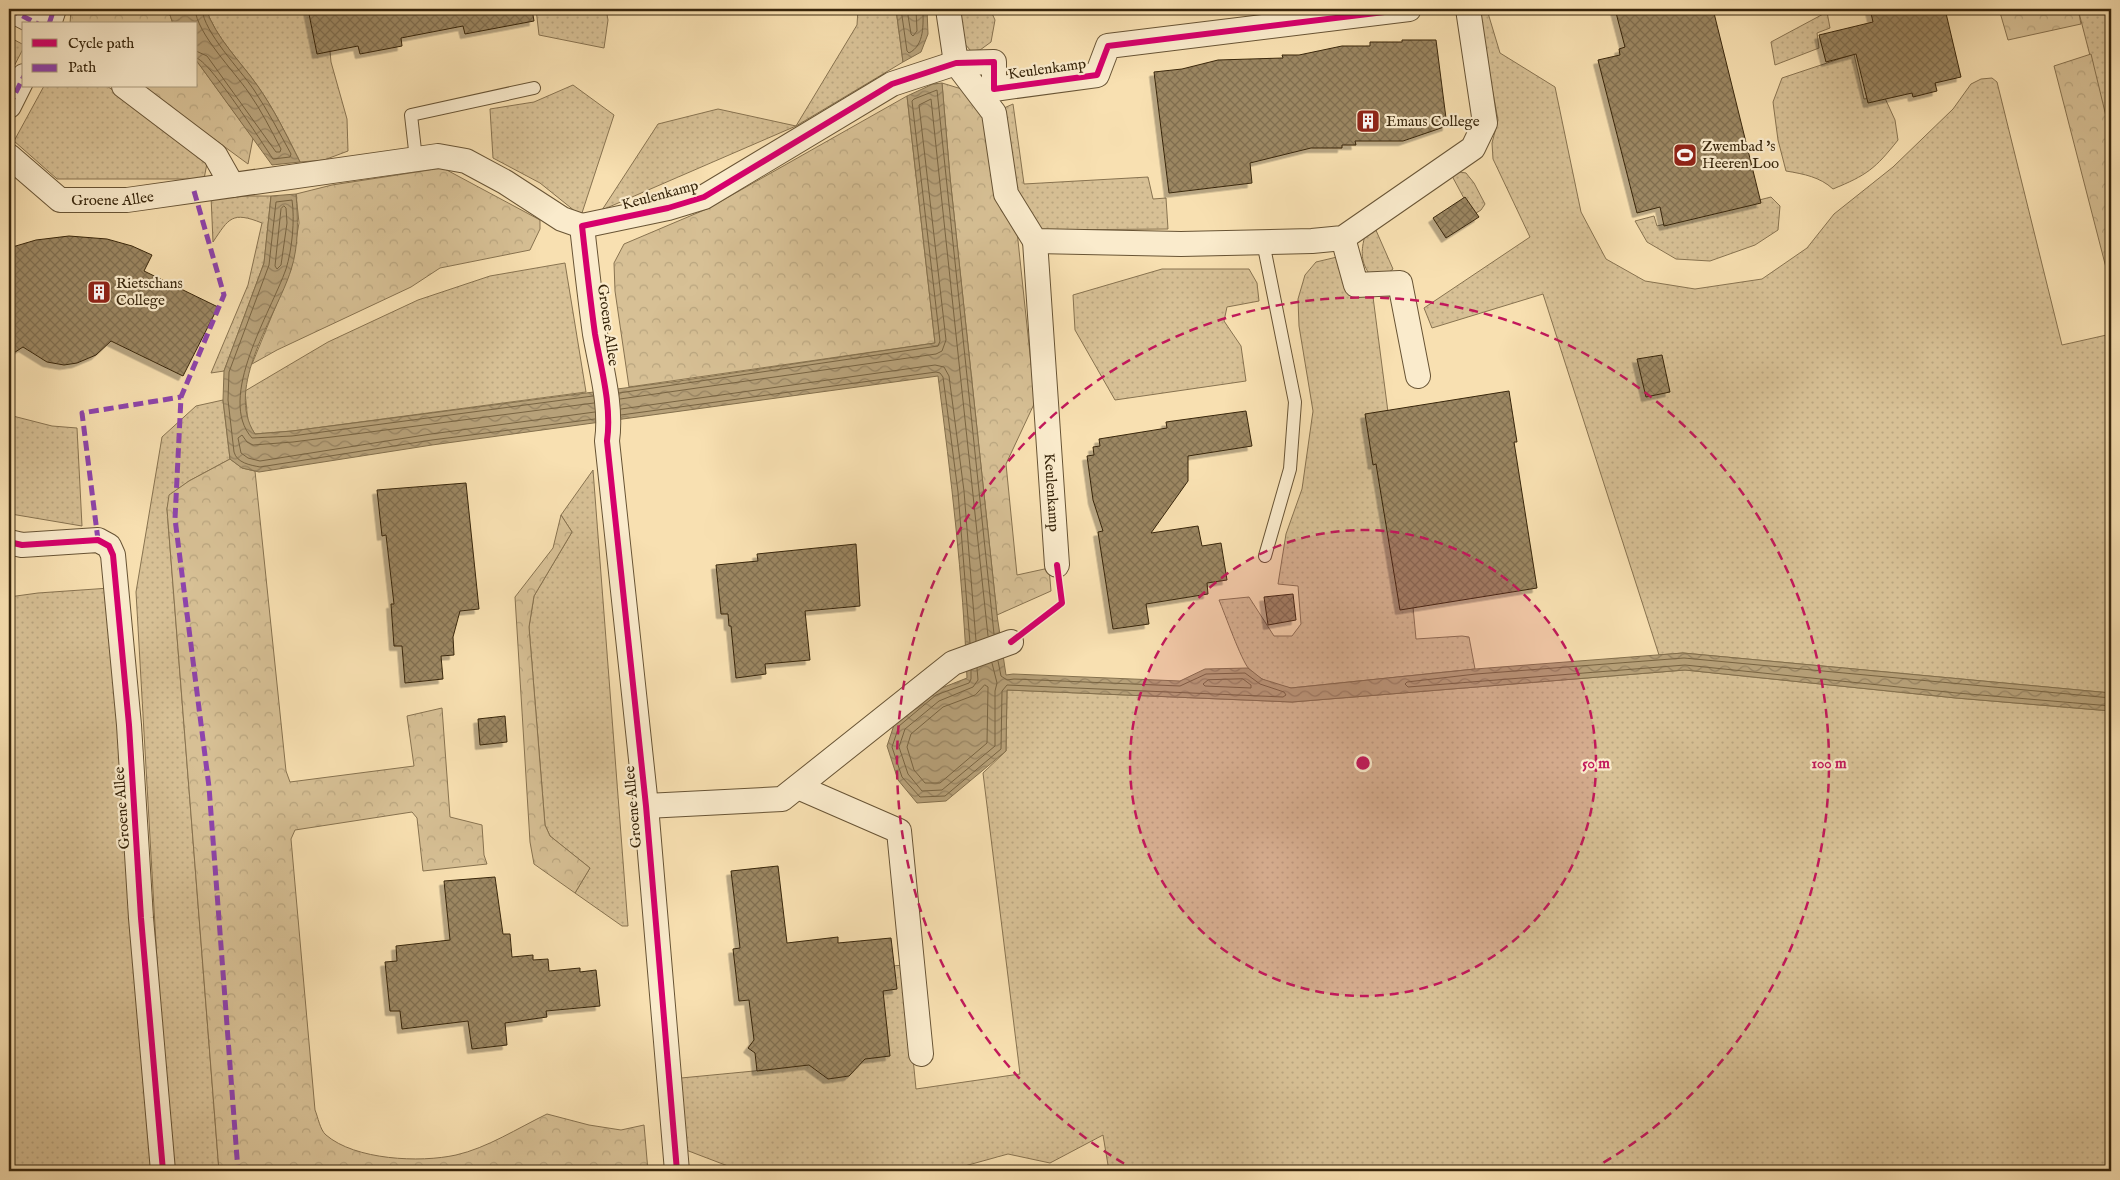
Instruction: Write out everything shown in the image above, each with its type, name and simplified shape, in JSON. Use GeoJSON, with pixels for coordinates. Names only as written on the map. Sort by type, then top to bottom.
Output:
{"type":"FeatureCollection","features":[{"type":"Feature","properties":{"kind":"street"},"geometry":{"type":"LineString","coordinates":[[9,9],[34,22]]}},
{"type":"Feature","properties":{"kind":"street"},"geometry":{"type":"LineString","coordinates":[[50,22],[54,9]]}},
{"type":"Feature","properties":{"kind":"street","name":"Keulenkamp"},"geometry":{"type":"LineString","coordinates":[[948,9],[956,63],[994,113],[1006,194],[1035,240],[1058,565]]}},
{"type":"Feature","properties":{"kind":"street","name":"Keulenkamp"},"geometry":{"type":"LineString","coordinates":[[582,226],[668,208],[704,198],[892,84],[956,63],[994,62],[994,89],[1097,75],[1108,46],[1409,9]]}},
{"type":"Feature","properties":{"kind":"street"},"geometry":{"type":"LineString","coordinates":[[1035,240],[1181,244],[1344,238],[1473,148],[1485,123],[1468,9]]}},
{"type":"Feature","properties":{"kind":"street"},"geometry":{"type":"LineString","coordinates":[[9,106],[22,80]]}},
{"type":"Feature","properties":{"kind":"street"},"geometry":{"type":"LineString","coordinates":[[127,88],[215,155],[232,185]]}},
{"type":"Feature","properties":{"kind":"street","name":"Groene Allee"},"geometry":{"type":"LineString","coordinates":[[9,156],[60,200],[128,200],[264,179],[321,173],[438,156],[466,161],[505,182],[562,219],[582,226],[591,309],[603,380],[646,806],[677,1171]]}},
{"type":"Feature","properties":{"kind":"street"},"geometry":{"type":"LineString","coordinates":[[1344,238],[1356,285],[1400,283],[1418,376]]}},
{"type":"Feature","properties":{"kind":"street","name":"Groene Allee"},"geometry":{"type":"LineString","coordinates":[[9,542],[22,545],[98,540],[109,546],[113,555],[129,725],[141,918],[163,1171]]}},
{"type":"Feature","properties":{"kind":"street","name":"Groene Allee"},"geometry":{"type":"LineString","coordinates":[[646,806],[782,799],[953,663],[1011,642]]}},
{"type":"Feature","properties":{"kind":"street"},"geometry":{"type":"LineString","coordinates":[[798,788],[899,830],[920,1054]]}},
{"type":"Feature","properties":{"kind":"lane"},"geometry":{"type":"LineString","coordinates":[[416,159],[411,115],[534,88]]}},
{"type":"Feature","properties":{"kind":"lane"},"geometry":{"type":"LineString","coordinates":[[1263,242],[1295,402],[1290,469],[1265,556]]}},
{"type":"Feature","properties":{"kind":"green space"},"geometry":{"type":"Polygon","coordinates":[[[71,9],[168,9],[172,22],[70,22],[71,9]]]}},
{"type":"Feature","properties":{"kind":"green space"},"geometry":{"type":"Polygon","coordinates":[[[206,9],[326,9],[331,62],[347,119],[348,151],[324,160],[300,162],[269,104],[216,30],[206,9]]]}},
{"type":"Feature","properties":{"kind":"green space"},"geometry":{"type":"Polygon","coordinates":[[[536,9],[606,9],[608,20],[604,48],[539,35],[536,9]]]}},
{"type":"Feature","properties":{"kind":"green space"},"geometry":{"type":"Polygon","coordinates":[[[858,9],[896,9],[903,62],[796,126],[857,25],[858,9]]]}},
{"type":"Feature","properties":{"kind":"green space"},"geometry":{"type":"Polygon","coordinates":[[[959,9],[990,9],[995,20],[991,42],[980,50],[971,51],[963,42],[959,9]]]}},
{"type":"Feature","properties":{"kind":"green space"},"geometry":{"type":"Polygon","coordinates":[[[1999,9],[2078,9],[2081,24],[2008,40],[1999,9]]]}},
{"type":"Feature","properties":{"kind":"green space"},"geometry":{"type":"Polygon","coordinates":[[[2078,9],[2111,9],[2111,137],[2078,9]]]}},
{"type":"Feature","properties":{"kind":"green space"},"geometry":{"type":"Polygon","coordinates":[[[1827,12],[1830,28],[1817,33],[1819,48],[1775,65],[1771,42],[1827,12]]]}},
{"type":"Feature","properties":{"kind":"green space"},"geometry":{"type":"Polygon","coordinates":[[[1478,13],[1488,13],[1500,53],[1555,87],[1581,212],[1606,259],[1645,281],[1695,289],[1762,279],[1807,248],[1834,214],[1893,167],[1953,109],[1971,84],[1981,79],[1992,78],[1997,82],[2062,345],[2111,334],[2111,693],[1683,653],[1659,655],[1543,294],[1432,328],[1424,308],[1530,237],[1493,159],[1492,143],[1498,120],[1478,13]]]}},
{"type":"Feature","properties":{"kind":"green space"},"geometry":{"type":"Polygon","coordinates":[[[9,37],[22,44],[22,51],[9,76],[9,37]]]}},
{"type":"Feature","properties":{"kind":"green space"},"geometry":{"type":"Polygon","coordinates":[[[1854,54],[1864,99],[1884,96],[1895,120],[1898,140],[1870,170],[1854,180],[1833,189],[1817,179],[1786,171],[1778,140],[1773,102],[1782,78],[1854,54]]]}},
{"type":"Feature","properties":{"kind":"green space"},"geometry":{"type":"Polygon","coordinates":[[[2091,54],[2111,137],[2111,287],[2054,66],[2091,54]]]}},
{"type":"Feature","properties":{"kind":"green space"},"geometry":{"type":"Polygon","coordinates":[[[198,63],[253,138],[248,164],[145,88],[198,88],[198,63]]]}},
{"type":"Feature","properties":{"kind":"green space"},"geometry":{"type":"Polygon","coordinates":[[[942,83],[965,90],[986,122],[994,182],[1001,210],[1017,231],[1035,402],[1006,464],[1017,575],[1049,568],[1051,591],[997,615],[950,177],[942,83]]]}},
{"type":"Feature","properties":{"kind":"green space"},"geometry":{"type":"Polygon","coordinates":[[[573,85],[614,115],[581,216],[540,183],[493,158],[490,109],[534,102],[573,85]]]}},
{"type":"Feature","properties":{"kind":"green space"},"geometry":{"type":"Polygon","coordinates":[[[43,88],[110,88],[208,158],[204,179],[57,179],[14,141],[43,88]]]}},
{"type":"Feature","properties":{"kind":"green space"},"geometry":{"type":"Polygon","coordinates":[[[907,96],[935,343],[629,387],[615,291],[614,263],[624,244],[709,208],[907,96]]]}},
{"type":"Feature","properties":{"kind":"green space"},"geometry":{"type":"Polygon","coordinates":[[[1013,104],[1024,184],[1148,177],[1153,199],[1166,198],[1168,229],[1042,230],[1013,186],[1004,108],[1013,104]]]}},
{"type":"Feature","properties":{"kind":"green space"},"geometry":{"type":"Polygon","coordinates":[[[718,109],[796,126],[602,210],[658,124],[718,109]]]}},
{"type":"Feature","properties":{"kind":"green space"},"geometry":{"type":"Polygon","coordinates":[[[443,168],[540,220],[540,229],[530,250],[440,268],[411,287],[277,350],[252,364],[291,269],[299,223],[296,194],[332,185],[443,168]]]}},
{"type":"Feature","properties":{"kind":"green space"},"geometry":{"type":"Polygon","coordinates":[[[1460,172],[1466,173],[1474,183],[1485,204],[1481,210],[1473,215],[1452,176],[1460,172]]]}},
{"type":"Feature","properties":{"kind":"green space"},"geometry":{"type":"Polygon","coordinates":[[[211,196],[271,196],[264,263],[224,371],[211,373],[248,285],[262,223],[238,217],[232,219],[223,227],[213,242],[211,196]]]}},
{"type":"Feature","properties":{"kind":"green space"},"geometry":{"type":"Polygon","coordinates":[[[1771,197],[1780,206],[1778,230],[1755,245],[1710,261],[1676,259],[1647,242],[1635,221],[1654,216],[1657,226],[1771,197]]]}},
{"type":"Feature","properties":{"kind":"green space"},"geometry":{"type":"Polygon","coordinates":[[[1375,228],[1393,269],[1384,276],[1371,276],[1363,261],[1362,251],[1365,235],[1375,228]]]}},
{"type":"Feature","properties":{"kind":"green space"},"geometry":{"type":"Polygon","coordinates":[[[1337,257],[1363,293],[1373,297],[1416,639],[1469,637],[1475,669],[1291,688],[1268,682],[1253,673],[1246,664],[1219,600],[1249,597],[1274,636],[1292,636],[1301,624],[1298,586],[1278,584],[1286,534],[1302,489],[1313,411],[1299,326],[1298,299],[1305,275],[1316,262],[1337,257]]]}},
{"type":"Feature","properties":{"kind":"green space"},"geometry":{"type":"Polygon","coordinates":[[[565,263],[586,392],[292,431],[255,434],[248,423],[245,391],[328,342],[418,300],[490,276],[565,263]]]}},
{"type":"Feature","properties":{"kind":"green space"},"geometry":{"type":"Polygon","coordinates":[[[1162,269],[1249,269],[1257,283],[1259,301],[1227,307],[1224,321],[1241,346],[1246,381],[1115,400],[1075,330],[1073,295],[1162,269]]]}},
{"type":"Feature","properties":{"kind":"green space"},"geometry":{"type":"Polygon","coordinates":[[[223,400],[230,459],[189,481],[170,495],[167,509],[219,1171],[169,1171],[136,592],[162,437],[196,406],[223,400]]]}},
{"type":"Feature","properties":{"kind":"green space"},"geometry":{"type":"Polygon","coordinates":[[[9,415],[52,426],[77,428],[82,526],[11,514],[9,512],[9,415]]]}},
{"type":"Feature","properties":{"kind":"green space"},"geometry":{"type":"Polygon","coordinates":[[[230,459],[242,468],[255,471],[286,771],[290,782],[414,766],[407,716],[442,708],[450,817],[482,825],[484,855],[487,864],[423,871],[417,818],[412,812],[295,830],[291,839],[315,1110],[322,1130],[338,1143],[353,1150],[388,1157],[425,1159],[456,1155],[479,1148],[547,1114],[589,1125],[621,1130],[644,1125],[648,1171],[219,1171],[167,509],[169,495],[189,481],[230,459]]]}},
{"type":"Feature","properties":{"kind":"green space"},"geometry":{"type":"Polygon","coordinates":[[[593,470],[628,926],[622,926],[575,893],[590,868],[550,836],[545,825],[529,627],[534,596],[572,532],[561,515],[593,470]]]}},
{"type":"Feature","properties":{"kind":"green space"},"geometry":{"type":"Polygon","coordinates":[[[561,515],[572,532],[534,596],[529,627],[545,825],[550,836],[590,868],[575,893],[534,864],[530,842],[515,597],[553,548],[561,515]]]}},
{"type":"Feature","properties":{"kind":"green space"},"geometry":{"type":"Polygon","coordinates":[[[110,588],[151,1171],[9,1171],[9,597],[110,588]]]}},
{"type":"Feature","properties":{"kind":"green space"},"geometry":{"type":"Polygon","coordinates":[[[1685,670],[1956,698],[2111,711],[2111,1171],[1109,1171],[1103,1135],[1050,1163],[1008,1154],[961,1167],[957,1171],[741,1171],[686,1150],[681,1078],[754,1071],[884,1052],[880,967],[904,965],[916,1089],[1020,1074],[983,773],[1006,751],[1007,690],[1292,702],[1685,670]]]}},
{"type":"Feature","properties":{"kind":"water"},"geometry":{"type":"Polygon","coordinates":[[[168,9],[206,9],[216,30],[269,104],[300,162],[272,165],[198,63],[198,22],[172,22],[168,9]]]}},
{"type":"Feature","properties":{"kind":"water"},"geometry":{"type":"Polygon","coordinates":[[[896,9],[927,9],[928,34],[921,52],[903,62],[896,9]]]}},
{"type":"Feature","properties":{"kind":"water"},"geometry":{"type":"Polygon","coordinates":[[[942,83],[950,177],[997,615],[1006,675],[1180,681],[1205,669],[1248,668],[1262,679],[1291,688],[1475,669],[1683,653],[2111,693],[2111,711],[1956,698],[1685,670],[1292,702],[1007,690],[1006,751],[946,801],[917,803],[898,780],[887,746],[895,722],[934,691],[967,678],[963,602],[956,527],[938,376],[432,445],[259,472],[242,468],[230,459],[223,400],[224,371],[264,263],[271,196],[296,194],[297,242],[291,270],[256,352],[249,374],[245,395],[247,415],[255,434],[292,431],[679,381],[935,343],[907,96],[933,84],[942,83]]]}},
{"type":"Feature","properties":{"kind":"building"},"geometry":{"type":"Polygon","coordinates":[[[308,9],[532,9],[534,21],[465,34],[463,26],[401,38],[402,46],[360,54],[358,46],[317,54],[308,9]]]}},
{"type":"Feature","properties":{"kind":"building","name":"Zwembad 's Heeren Loo"},"geometry":{"type":"Polygon","coordinates":[[[1615,9],[1713,9],[1761,203],[1664,226],[1660,207],[1637,213],[1598,60],[1620,55],[1619,49],[1625,47],[1615,9]]]}},
{"type":"Feature","properties":{"kind":"building"},"geometry":{"type":"Polygon","coordinates":[[[1870,9],[1945,9],[1961,77],[1935,83],[1937,91],[1913,97],[1912,93],[1868,103],[1856,54],[1826,62],[1819,35],[1873,22],[1870,9]]]}},
{"type":"Feature","properties":{"kind":"building","name":"Emaus College"},"geometry":{"type":"Polygon","coordinates":[[[1402,40],[1436,40],[1447,126],[1403,141],[1355,141],[1356,145],[1342,145],[1342,148],[1311,148],[1250,163],[1252,183],[1169,193],[1154,72],[1182,69],[1218,60],[1283,58],[1282,55],[1299,55],[1342,46],[1370,46],[1370,42],[1402,42],[1402,40]]]}},
{"type":"Feature","properties":{"kind":"building"},"geometry":{"type":"Polygon","coordinates":[[[1465,197],[1479,217],[1446,238],[1433,218],[1465,197]]]}},
{"type":"Feature","properties":{"kind":"building","name":"Rietschans College"},"geometry":{"type":"Polygon","coordinates":[[[69,236],[107,239],[132,246],[152,255],[144,271],[218,307],[183,376],[111,341],[96,355],[77,363],[64,365],[47,362],[23,347],[9,356],[9,248],[36,240],[69,236]]]}},
{"type":"Feature","properties":{"kind":"building"},"geometry":{"type":"Polygon","coordinates":[[[1662,355],[1670,392],[1646,397],[1637,359],[1662,355]]]}},
{"type":"Feature","properties":{"kind":"building"},"geometry":{"type":"Polygon","coordinates":[[[1509,391],[1517,442],[1514,442],[1537,588],[1400,610],[1376,464],[1373,465],[1365,414],[1509,391]]]}},
{"type":"Feature","properties":{"kind":"building"},"geometry":{"type":"Polygon","coordinates":[[[1246,411],[1252,446],[1188,456],[1188,481],[1151,533],[1198,526],[1202,546],[1221,543],[1227,580],[1207,583],[1208,594],[1146,604],[1149,624],[1113,629],[1098,532],[1103,531],[1093,500],[1087,456],[1094,455],[1093,447],[1100,446],[1099,439],[1167,428],[1166,422],[1246,411]]]}},
{"type":"Feature","properties":{"kind":"building"},"geometry":{"type":"Polygon","coordinates":[[[466,483],[479,609],[460,611],[453,637],[454,655],[441,656],[443,679],[405,683],[402,646],[394,646],[391,604],[394,604],[386,535],[382,536],[377,490],[466,483]]]}},
{"type":"Feature","properties":{"kind":"building"},"geometry":{"type":"Polygon","coordinates":[[[856,544],[860,606],[805,611],[810,660],[765,664],[766,674],[736,678],[731,626],[729,626],[728,614],[721,614],[716,565],[758,561],[757,554],[856,544]]]}},
{"type":"Feature","properties":{"kind":"building"},"geometry":{"type":"Polygon","coordinates":[[[1293,594],[1296,620],[1268,625],[1264,597],[1293,594]]]}},
{"type":"Feature","properties":{"kind":"building"},"geometry":{"type":"Polygon","coordinates":[[[505,716],[507,742],[480,745],[478,719],[505,716]]]}},
{"type":"Feature","properties":{"kind":"building"},"geometry":{"type":"Polygon","coordinates":[[[778,866],[787,943],[838,937],[838,943],[891,938],[897,989],[883,991],[890,1056],[865,1059],[849,1076],[828,1079],[809,1065],[757,1071],[755,1053],[748,1048],[754,1040],[749,1000],[739,1001],[733,949],[740,948],[731,871],[778,866]]]}},
{"type":"Feature","properties":{"kind":"building"},"geometry":{"type":"Polygon","coordinates":[[[495,877],[503,934],[510,934],[512,957],[533,955],[533,960],[548,959],[549,971],[580,968],[580,972],[596,970],[600,1006],[546,1011],[547,1017],[505,1023],[507,1045],[472,1049],[468,1021],[402,1029],[400,1011],[390,1011],[385,962],[397,961],[396,946],[450,940],[444,881],[495,877]]]}},
{"type":"Feature","properties":{"kind":"marked path"},"geometry":{"type":"LineString","coordinates":[[9,9],[34,22]]}},
{"type":"Feature","properties":{"kind":"marked path"},"geometry":{"type":"LineString","coordinates":[[50,22],[54,9]]}},
{"type":"Feature","properties":{"kind":"marked path"},"geometry":{"type":"LineString","coordinates":[[9,106],[22,80]]}},
{"type":"Feature","properties":{"kind":"marked path"},"geometry":{"type":"LineString","coordinates":[[194,191],[224,295],[181,397],[175,519],[209,787],[238,1171]]}},
{"type":"Feature","properties":{"kind":"marked path"},"geometry":{"type":"LineString","coordinates":[[98,540],[82,413],[181,397]]}},
{"type":"Feature","properties":{"kind":"cycle path"},"geometry":{"type":"LineString","coordinates":[[677,1171],[646,806],[607,441],[607,401],[595,334],[582,226],[668,208],[704,197],[892,84],[956,63],[994,62],[994,89],[1097,75],[1108,46],[1409,9]]}},
{"type":"Feature","properties":{"kind":"cycle path"},"geometry":{"type":"LineString","coordinates":[[9,542],[22,545],[98,540],[109,546],[113,555],[129,725],[141,918],[163,1171]]}},
{"type":"Feature","properties":{"kind":"cycle path"},"geometry":{"type":"LineString","coordinates":[[1011,642],[1062,603],[1057,565]]}},
{"type":"Feature","properties":{"kind":"place","name":"Emaus College"},"geometry":{"type":"Point","coordinates":[1368,121]}},
{"type":"Feature","properties":{"kind":"place","name":"Zwembad 's Heeren Loo"},"geometry":{"type":"Point","coordinates":[1685,155]}},
{"type":"Feature","properties":{"kind":"place","name":"Rietschans College"},"geometry":{"type":"Point","coordinates":[99,292]}}]}
